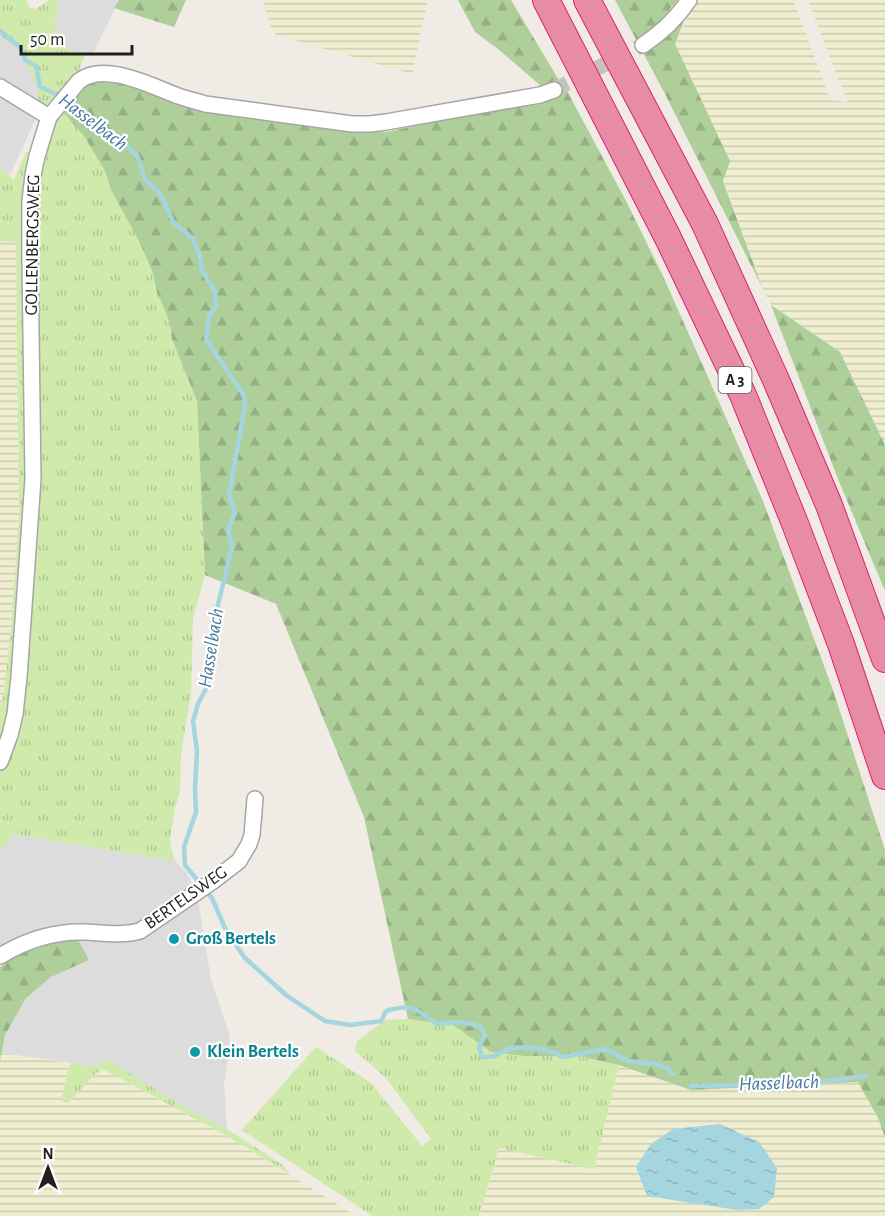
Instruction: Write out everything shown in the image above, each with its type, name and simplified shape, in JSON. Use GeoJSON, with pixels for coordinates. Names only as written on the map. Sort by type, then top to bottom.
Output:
{"type":"FeatureCollection","features":[{"type":"Feature","properties":{"kind":"highway","name":"A 3"},"geometry":{"type":"LineString","coordinates":[[546,0],[668,238],[743,395],[842,644],[885,776]]}},
{"type":"Feature","properties":{"kind":"highway","name":"A 3"},"geometry":{"type":"LineString","coordinates":[[586,0],[705,224],[776,380],[829,505],[885,659]]}},
{"type":"Feature","properties":{"kind":"street"},"geometry":{"type":"LineString","coordinates":[[643,45],[660,33],[689,0]]}},
{"type":"Feature","properties":{"kind":"street","name":"GOLLENBERGSWEG"},"geometry":{"type":"LineString","coordinates":[[0,762],[15,714],[33,479],[30,201],[37,156],[53,112],[85,77],[112,74],[205,104],[352,124],[386,122],[540,95],[554,90]]}},
{"type":"Feature","properties":{"kind":"street"},"geometry":{"type":"LineString","coordinates":[[0,87],[53,112]]}},
{"type":"Feature","properties":{"kind":"street","name":"BERTELSWEG"},"geometry":{"type":"LineString","coordinates":[[0,956],[12,948],[53,933],[131,934],[141,930],[239,861],[252,835],[255,799]]}},
{"type":"Feature","properties":{"kind":"shaded area"},"geometry":{"type":"Polygon","coordinates":[[[59,0],[119,0],[93,54],[73,52],[55,38],[59,0]]]}},
{"type":"Feature","properties":{"kind":"shaded area"},"geometry":{"type":"Polygon","coordinates":[[[0,36],[20,50],[31,65],[38,88],[38,113],[10,175],[0,167],[0,36]]]}},
{"type":"Feature","properties":{"kind":"shaded area"},"geometry":{"type":"Polygon","coordinates":[[[13,834],[175,861],[188,875],[197,894],[211,980],[229,1034],[230,1043],[224,1084],[227,1129],[95,1066],[1,1053],[5,1035],[26,998],[51,977],[89,959],[0,951],[0,851],[13,834]]]}},
{"type":"Feature","properties":{"kind":"green space"},"geometry":{"type":"Polygon","coordinates":[[[0,0],[26,0],[30,8],[36,9],[49,0],[59,0],[55,38],[73,52],[85,54],[78,73],[38,113],[38,88],[20,50],[0,36],[0,0]]]}},
{"type":"Feature","properties":{"kind":"green space"},"geometry":{"type":"Polygon","coordinates":[[[119,0],[186,0],[174,27],[114,8],[119,0]]]}},
{"type":"Feature","properties":{"kind":"green space"},"geometry":{"type":"Polygon","coordinates":[[[263,0],[428,0],[412,74],[276,35],[271,28],[263,0]]]}},
{"type":"Feature","properties":{"kind":"green space"},"geometry":{"type":"Polygon","coordinates":[[[458,0],[511,0],[560,82],[541,86],[475,32],[458,0]]]}},
{"type":"Feature","properties":{"kind":"green space"},"geometry":{"type":"Polygon","coordinates":[[[615,0],[678,0],[669,10],[683,23],[675,44],[730,161],[723,181],[762,287],[665,94],[615,0]]]}},
{"type":"Feature","properties":{"kind":"green space"},"geometry":{"type":"Polygon","coordinates":[[[694,0],[793,0],[831,100],[847,102],[808,0],[885,0],[885,445],[840,352],[771,305],[762,287],[675,44],[694,0]]]}},
{"type":"Feature","properties":{"kind":"green space"},"geometry":{"type":"Polygon","coordinates":[[[100,82],[118,83],[203,111],[358,132],[386,132],[567,91],[663,276],[763,501],[833,690],[885,850],[885,1137],[878,1118],[858,1082],[691,1090],[619,1065],[578,1056],[525,1056],[491,1052],[453,1025],[408,1019],[364,817],[276,604],[205,575],[197,401],[172,339],[170,323],[158,297],[153,273],[140,243],[111,190],[105,171],[84,136],[60,109],[83,88],[100,82]]]}},
{"type":"Feature","properties":{"kind":"green space"},"geometry":{"type":"Polygon","coordinates":[[[59,109],[84,136],[105,171],[111,190],[140,243],[153,273],[158,297],[170,323],[172,339],[197,401],[205,575],[193,618],[191,694],[181,753],[180,792],[170,838],[175,861],[13,834],[0,851],[0,767],[16,716],[39,161],[59,109]]]}},
{"type":"Feature","properties":{"kind":"green space"},"geometry":{"type":"Polygon","coordinates":[[[34,151],[31,478],[11,701],[0,745],[0,707],[4,692],[12,617],[19,514],[16,242],[0,241],[0,167],[14,180],[26,152],[34,151]]]}},
{"type":"Feature","properties":{"kind":"green space"},"geometry":{"type":"Polygon","coordinates":[[[0,241],[16,242],[19,514],[12,617],[4,692],[0,707],[0,241]]]}},
{"type":"Feature","properties":{"kind":"green space"},"geometry":{"type":"Polygon","coordinates":[[[771,305],[840,352],[885,445],[885,591],[838,479],[771,305]]]}},
{"type":"Feature","properties":{"kind":"green space"},"geometry":{"type":"Polygon","coordinates":[[[76,936],[89,960],[51,977],[26,998],[5,1035],[0,1060],[0,967],[31,946],[76,936]]]}},
{"type":"Feature","properties":{"kind":"green space"},"geometry":{"type":"Polygon","coordinates":[[[408,1019],[453,1025],[491,1052],[525,1056],[578,1056],[619,1065],[594,1169],[499,1148],[479,1216],[373,1216],[242,1130],[316,1047],[371,1083],[422,1146],[431,1139],[386,1078],[355,1051],[357,1041],[385,1020],[408,1019]]]}},
{"type":"Feature","properties":{"kind":"green space"},"geometry":{"type":"Polygon","coordinates":[[[1,1053],[70,1063],[61,1100],[103,1069],[229,1137],[356,1216],[0,1216],[1,1053]]]}},
{"type":"Feature","properties":{"kind":"green space"},"geometry":{"type":"Polygon","coordinates":[[[108,1060],[193,1112],[227,1129],[283,1165],[290,1174],[229,1137],[103,1069],[95,1074],[68,1103],[61,1100],[70,1063],[95,1066],[108,1060]]]}},
{"type":"Feature","properties":{"kind":"green space"},"geometry":{"type":"Polygon","coordinates":[[[619,1065],[691,1090],[858,1082],[878,1118],[885,1137],[885,1216],[479,1216],[499,1148],[594,1169],[619,1065]]]}},
{"type":"Feature","properties":{"kind":"water"},"geometry":{"type":"Polygon","coordinates":[[[720,1124],[759,1142],[777,1168],[774,1197],[759,1209],[737,1210],[647,1196],[636,1167],[651,1144],[673,1129],[720,1124]]]}},
{"type":"Feature","properties":{"kind":"waterway","name":"Hasselbach"},"geometry":{"type":"LineString","coordinates":[[0,31],[21,48],[25,60],[36,66],[40,87],[61,96]]}},
{"type":"Feature","properties":{"kind":"waterway","name":"Hasselbach"},"geometry":{"type":"LineString","coordinates":[[69,99],[137,155],[145,179],[160,193],[173,222],[192,238],[200,256],[202,270],[215,292],[216,306],[209,317],[206,338],[244,395],[245,406],[229,495],[235,513],[228,530],[232,547],[216,613],[209,656],[210,667],[204,677],[208,685],[198,704],[193,721],[197,751],[196,812],[184,847],[185,865],[212,898],[225,928],[244,957],[286,995],[325,1021],[350,1025],[381,1021],[386,1011],[408,1008],[419,1011],[437,1024],[459,1022],[481,1027],[485,1035],[479,1047],[482,1057],[495,1056],[515,1048],[544,1050],[562,1057],[606,1049],[628,1061],[655,1064],[667,1068],[673,1074]]}},
{"type":"Feature","properties":{"kind":"waterway","name":"Hasselbach"},"geometry":{"type":"LineString","coordinates":[[691,1086],[801,1083],[866,1076]]}},
{"type":"Feature","properties":{"kind":"tunnel"},"geometry":{"type":"LineString","coordinates":[[554,90],[643,45]]}},
{"type":"Feature","properties":{"kind":"place","name":"Groß Bertels"},"geometry":{"type":"Point","coordinates":[174,939]}},
{"type":"Feature","properties":{"kind":"place","name":"Klein Bertels"},"geometry":{"type":"Point","coordinates":[195,1052]}}]}
